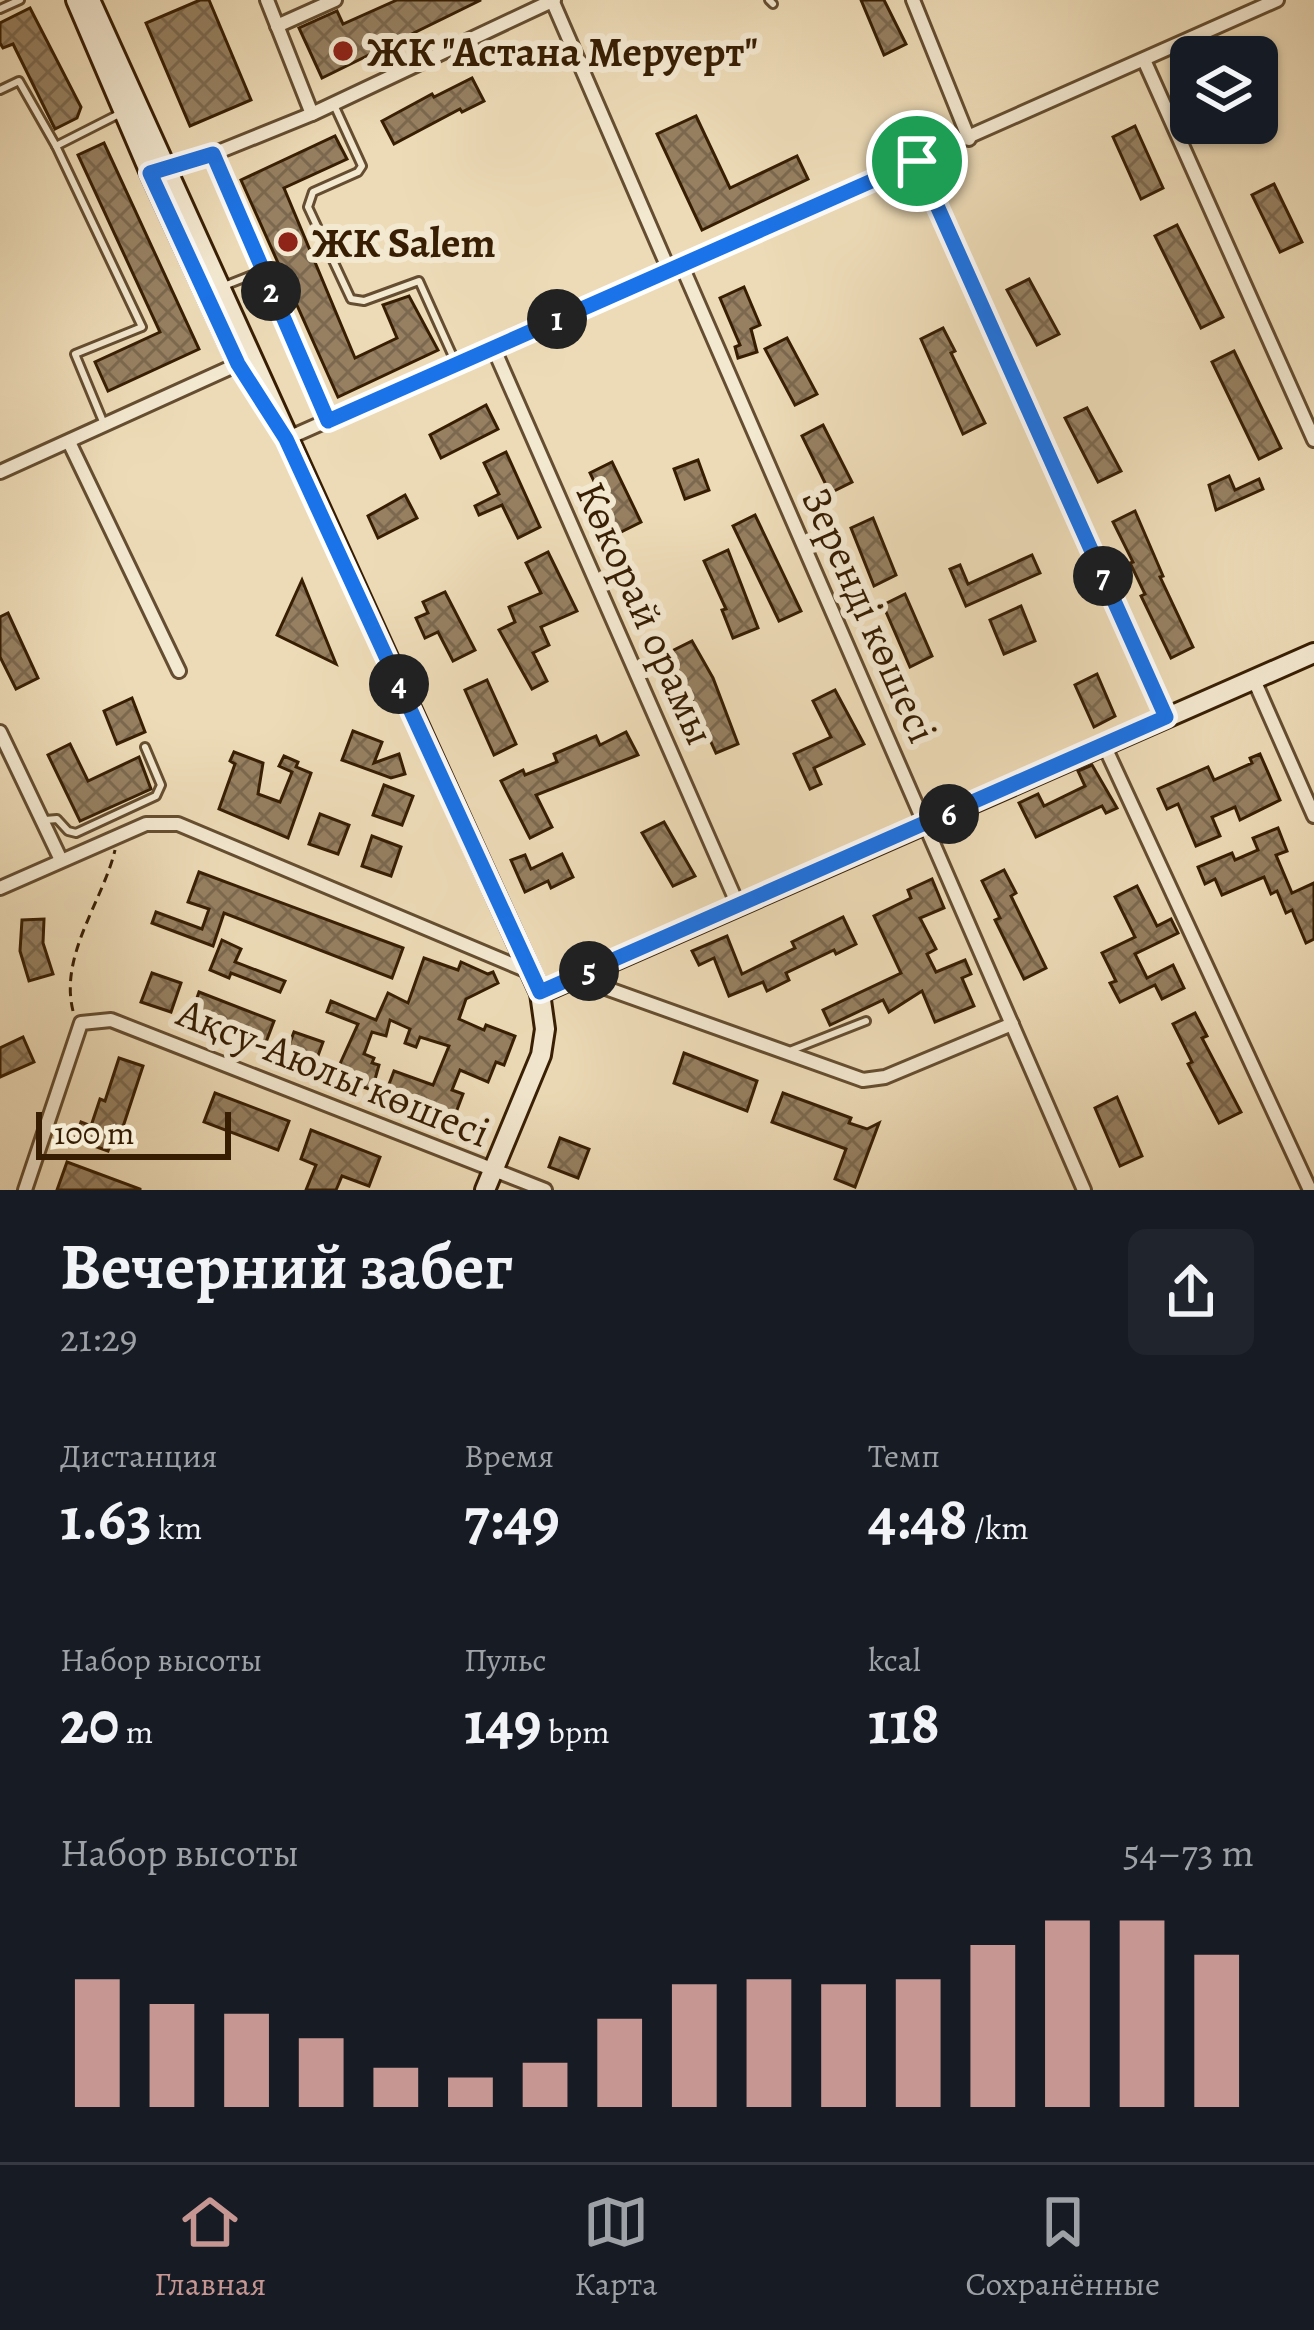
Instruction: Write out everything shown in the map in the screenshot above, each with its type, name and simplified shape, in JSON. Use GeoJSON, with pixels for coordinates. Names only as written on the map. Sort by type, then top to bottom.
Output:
{"type":"FeatureCollection","features":[{"type":"Feature","properties":{"kind":"street"},"geometry":{"type":"LineString","coordinates":[[76,0],[123,112],[220,287],[246,360]]}},
{"type":"Feature","properties":{"kind":"street"},"geometry":{"type":"LineString","coordinates":[[90,0],[157,170],[540,992],[545,1029],[541,1055],[485,1190]]}},
{"type":"Feature","properties":{"kind":"street"},"geometry":{"type":"LineString","coordinates":[[267,0],[312,114]]}},
{"type":"Feature","properties":{"kind":"street"},"geometry":{"type":"LineString","coordinates":[[277,26],[335,0]]}},
{"type":"Feature","properties":{"kind":"street"},"geometry":{"type":"LineString","coordinates":[[157,170],[213,154],[312,114],[552,0]]}},
{"type":"Feature","properties":{"kind":"street","name":"Зеренді көшесі"},"geometry":{"type":"LineString","coordinates":[[552,0],[925,824],[1084,1190]]}},
{"type":"Feature","properties":{"kind":"street"},"geometry":{"type":"LineString","coordinates":[[914,0],[969,139]]}},
{"type":"Feature","properties":{"kind":"street"},"geometry":{"type":"LineString","coordinates":[[286,439],[1277,0]]}},
{"type":"Feature","properties":{"kind":"street"},"geometry":{"type":"LineString","coordinates":[[1144,60],[1314,440]]}},
{"type":"Feature","properties":{"kind":"street"},"geometry":{"type":"LineString","coordinates":[[917,161],[1166,717]]}},
{"type":"Feature","properties":{"kind":"street","name":"Көкорай орамы"},"geometry":{"type":"LineString","coordinates":[[493,347],[738,905]]}},
{"type":"Feature","properties":{"kind":"street"},"geometry":{"type":"LineString","coordinates":[[0,472],[246,360]]}},
{"type":"Feature","properties":{"kind":"street"},"geometry":{"type":"LineString","coordinates":[[69,442],[179,671]]}},
{"type":"Feature","properties":{"kind":"street"},"geometry":{"type":"LineString","coordinates":[[540,992],[1314,653]]}},
{"type":"Feature","properties":{"kind":"street"},"geometry":{"type":"LineString","coordinates":[[1254,680],[1314,816]]}},
{"type":"Feature","properties":{"kind":"street"},"geometry":{"type":"LineString","coordinates":[[0,732],[61,860]]}},
{"type":"Feature","properties":{"kind":"street"},"geometry":{"type":"LineString","coordinates":[[1104,745],[1310,1190]]}},
{"type":"Feature","properties":{"kind":"street"},"geometry":{"type":"LineString","coordinates":[[0,888],[146,824],[178,824],[531,973]]}},
{"type":"Feature","properties":{"kind":"street"},"geometry":{"type":"LineString","coordinates":[[574,977],[862,1080],[885,1077],[1012,1024]]}},
{"type":"Feature","properties":{"kind":"street","name":"Ақсу-Аюлы көшесі"},"geometry":{"type":"LineString","coordinates":[[81,1023],[111,1020],[545,1190]]}},
{"type":"Feature","properties":{"kind":"street"},"geometry":{"type":"LineString","coordinates":[[25,1190],[81,1023]]}},
{"type":"Feature","properties":{"kind":"lane"},"geometry":{"type":"LineString","coordinates":[[0,9],[20,0]]}},
{"type":"Feature","properties":{"kind":"lane"},"geometry":{"type":"LineString","coordinates":[[0,90],[19,81],[56,146],[142,328],[75,354],[104,424]]}},
{"type":"Feature","properties":{"kind":"lane"},"geometry":{"type":"LineString","coordinates":[[334,104],[362,166],[313,192],[308,207],[350,299],[364,301],[419,281],[457,363]]}},
{"type":"Feature","properties":{"kind":"lane"},"geometry":{"type":"LineString","coordinates":[[56,146],[123,112]]}},
{"type":"Feature","properties":{"kind":"lane"},"geometry":{"type":"LineString","coordinates":[[213,154],[328,421]]}},
{"type":"Feature","properties":{"kind":"lane"},"geometry":{"type":"LineString","coordinates":[[220,287],[262,271]]}},
{"type":"Feature","properties":{"kind":"lane"},"geometry":{"type":"LineString","coordinates":[[42,821],[57,819],[76,833],[155,796],[161,785],[145,747]]}},
{"type":"Feature","properties":{"kind":"lane"},"geometry":{"type":"LineString","coordinates":[[783,1054],[866,1021]]}},
{"type":"Feature","properties":{"kind":"path"},"geometry":{"type":"LineString","coordinates":[[81,1023],[70,1007],[75,962],[118,836]]}},
{"type":"Feature","properties":{"kind":"building"},"geometry":{"type":"Polygon","coordinates":[[[209,0],[251,100],[190,126],[146,23],[209,0]]]}},
{"type":"Feature","properties":{"kind":"building","name":"ЖК \"Астана Меруерт\""},"geometry":{"type":"Polygon","coordinates":[[[397,0],[481,0],[322,78],[299,28],[337,11],[343,24],[397,0]]]}},
{"type":"Feature","properties":{"kind":"building"},"geometry":{"type":"Polygon","coordinates":[[[861,0],[884,0],[906,44],[884,55],[861,0]]]}},
{"type":"Feature","properties":{"kind":"building"},"geometry":{"type":"Polygon","coordinates":[[[30,8],[81,107],[77,118],[55,129],[13,44],[3,48],[0,43],[0,23],[30,8]]]}},
{"type":"Feature","properties":{"kind":"building"},"geometry":{"type":"Polygon","coordinates":[[[472,78],[484,101],[394,144],[382,121],[472,78]]]}},
{"type":"Feature","properties":{"kind":"building"},"geometry":{"type":"Polygon","coordinates":[[[696,116],[730,188],[797,156],[808,179],[702,230],[657,134],[696,116]]]}},
{"type":"Feature","properties":{"kind":"building"},"geometry":{"type":"Polygon","coordinates":[[[1135,126],[1163,188],[1141,199],[1113,137],[1135,126]]]}},
{"type":"Feature","properties":{"kind":"building","name":"ЖК Salem"},"geometry":{"type":"Polygon","coordinates":[[[335,136],[347,159],[284,188],[355,358],[397,338],[383,305],[409,296],[438,350],[338,397],[241,180],[335,136]]]}},
{"type":"Feature","properties":{"kind":"building"},"geometry":{"type":"Polygon","coordinates":[[[104,143],[199,349],[108,391],[95,362],[160,332],[78,155],[104,143]]]}},
{"type":"Feature","properties":{"kind":"building"},"geometry":{"type":"Polygon","coordinates":[[[1274,184],[1302,242],[1280,252],[1252,195],[1274,184]]]}},
{"type":"Feature","properties":{"kind":"building"},"geometry":{"type":"Polygon","coordinates":[[[1177,225],[1223,317],[1201,328],[1155,236],[1177,225]]]}},
{"type":"Feature","properties":{"kind":"building"},"geometry":{"type":"Polygon","coordinates":[[[1029,279],[1059,334],[1037,345],[1007,290],[1029,279]]]}},
{"type":"Feature","properties":{"kind":"building"},"geometry":{"type":"Polygon","coordinates":[[[744,287],[760,325],[751,329],[757,352],[738,358],[735,347],[740,345],[720,298],[744,287]]]}},
{"type":"Feature","properties":{"kind":"building"},"geometry":{"type":"Polygon","coordinates":[[[943,328],[985,423],[963,434],[921,339],[943,328]]]}},
{"type":"Feature","properties":{"kind":"building"},"geometry":{"type":"Polygon","coordinates":[[[787,338],[817,394],[795,405],[765,349],[787,338]]]}},
{"type":"Feature","properties":{"kind":"building"},"geometry":{"type":"Polygon","coordinates":[[[1234,351],[1281,448],[1259,459],[1212,362],[1234,351]]]}},
{"type":"Feature","properties":{"kind":"building"},"geometry":{"type":"Polygon","coordinates":[[[486,405],[498,429],[441,458],[430,435],[486,405]]]}},
{"type":"Feature","properties":{"kind":"building"},"geometry":{"type":"Polygon","coordinates":[[[1087,408],[1121,471],[1098,482],[1065,418],[1087,408]]]}},
{"type":"Feature","properties":{"kind":"building"},"geometry":{"type":"Polygon","coordinates":[[[823,425],[852,482],[830,493],[802,436],[823,425]]]}},
{"type":"Feature","properties":{"kind":"building"},"geometry":{"type":"Polygon","coordinates":[[[506,452],[540,527],[518,538],[502,505],[479,515],[475,506],[499,494],[484,463],[506,452]]]}},
{"type":"Feature","properties":{"kind":"building"},"geometry":{"type":"Polygon","coordinates":[[[698,460],[709,490],[685,499],[674,469],[698,460]]]}},
{"type":"Feature","properties":{"kind":"building"},"geometry":{"type":"Polygon","coordinates":[[[612,462],[641,522],[619,533],[590,473],[612,462]]]}},
{"type":"Feature","properties":{"kind":"building"},"geometry":{"type":"Polygon","coordinates":[[[1229,476],[1235,490],[1259,479],[1263,489],[1216,510],[1209,485],[1229,476]]]}},
{"type":"Feature","properties":{"kind":"building"},"geometry":{"type":"Polygon","coordinates":[[[405,495],[417,518],[378,538],[368,516],[405,495]]]}},
{"type":"Feature","properties":{"kind":"building"},"geometry":{"type":"Polygon","coordinates":[[[1135,511],[1193,647],[1171,658],[1113,522],[1135,511]]]}},
{"type":"Feature","properties":{"kind":"building"},"geometry":{"type":"Polygon","coordinates":[[[755,515],[801,611],[779,621],[733,526],[755,515]]]}},
{"type":"Feature","properties":{"kind":"building"},"geometry":{"type":"Polygon","coordinates":[[[873,518],[896,575],[874,586],[851,528],[873,518]]]}},
{"type":"Feature","properties":{"kind":"building"},"geometry":{"type":"Polygon","coordinates":[[[728,550],[758,628],[733,638],[722,610],[726,609],[704,561],[728,550]]]}},
{"type":"Feature","properties":{"kind":"building"},"geometry":{"type":"Polygon","coordinates":[[[548,552],[577,611],[541,627],[549,645],[533,653],[547,681],[532,689],[499,630],[515,622],[509,607],[541,593],[526,563],[548,552]]]}},
{"type":"Feature","properties":{"kind":"building"},"geometry":{"type":"Polygon","coordinates":[[[1032,555],[1040,573],[966,606],[950,569],[960,565],[968,584],[1032,555]]]}},
{"type":"Feature","properties":{"kind":"building"},"geometry":{"type":"Polygon","coordinates":[[[302,580],[336,664],[277,635],[302,580]]]}},
{"type":"Feature","properties":{"kind":"building"},"geometry":{"type":"Polygon","coordinates":[[[445,592],[475,650],[453,661],[438,632],[425,638],[416,618],[428,613],[423,602],[445,592]]]}},
{"type":"Feature","properties":{"kind":"building"},"geometry":{"type":"Polygon","coordinates":[[[905,594],[932,656],[910,667],[883,605],[905,594]]]}},
{"type":"Feature","properties":{"kind":"building"},"geometry":{"type":"Polygon","coordinates":[[[1021,606],[1035,641],[1004,654],[990,620],[1021,606]]]}},
{"type":"Feature","properties":{"kind":"building"},"geometry":{"type":"Polygon","coordinates":[[[8,613],[38,678],[16,689],[0,657],[0,617],[8,613]]]}},
{"type":"Feature","properties":{"kind":"building"},"geometry":{"type":"Polygon","coordinates":[[[692,641],[713,678],[738,744],[716,753],[670,652],[692,641]]]}},
{"type":"Feature","properties":{"kind":"building"},"geometry":{"type":"Polygon","coordinates":[[[1097,674],[1115,716],[1094,727],[1075,685],[1097,674]]]}},
{"type":"Feature","properties":{"kind":"building"},"geometry":{"type":"Polygon","coordinates":[[[487,680],[516,744],[494,755],[465,690],[487,680]]]}},
{"type":"Feature","properties":{"kind":"building"},"geometry":{"type":"Polygon","coordinates":[[[835,690],[864,744],[814,768],[821,784],[810,789],[794,754],[831,737],[813,701],[835,690]]]}},
{"type":"Feature","properties":{"kind":"building"},"geometry":{"type":"Polygon","coordinates":[[[132,698],[145,732],[117,744],[104,711],[132,698]]]}},
{"type":"Feature","properties":{"kind":"building"},"geometry":{"type":"Polygon","coordinates":[[[353,731],[382,742],[374,763],[399,754],[405,774],[391,778],[342,760],[353,731]]]}},
{"type":"Feature","properties":{"kind":"building"},"geometry":{"type":"Polygon","coordinates":[[[626,732],[638,755],[536,795],[552,827],[530,838],[501,781],[557,762],[554,754],[596,736],[600,745],[626,732]]]}},
{"type":"Feature","properties":{"kind":"building"},"geometry":{"type":"Polygon","coordinates":[[[70,744],[88,781],[139,757],[151,789],[80,821],[48,755],[70,744]]]}},
{"type":"Feature","properties":{"kind":"building"},"geometry":{"type":"Polygon","coordinates":[[[234,752],[263,763],[258,794],[280,802],[292,772],[279,766],[284,756],[311,773],[288,838],[219,809],[235,764],[230,761],[234,752]]]}},
{"type":"Feature","properties":{"kind":"building"},"geometry":{"type":"Polygon","coordinates":[[[1260,754],[1280,800],[1240,820],[1235,807],[1212,817],[1220,836],[1196,846],[1178,804],[1167,809],[1158,789],[1208,767],[1214,780],[1252,763],[1250,758],[1260,754]]]}},
{"type":"Feature","properties":{"kind":"building"},"geometry":{"type":"Polygon","coordinates":[[[1092,765],[1117,808],[1106,813],[1102,806],[1036,837],[1019,803],[1038,794],[1044,806],[1085,786],[1078,771],[1092,765]]]}},
{"type":"Feature","properties":{"kind":"building"},"geometry":{"type":"Polygon","coordinates":[[[384,785],[413,796],[402,825],[373,815],[384,785]]]}},
{"type":"Feature","properties":{"kind":"building"},"geometry":{"type":"Polygon","coordinates":[[[320,814],[349,825],[338,854],[309,844],[320,814]]]}},
{"type":"Feature","properties":{"kind":"building"},"geometry":{"type":"Polygon","coordinates":[[[664,822],[695,876],[673,886],[642,833],[664,822]]]}},
{"type":"Feature","properties":{"kind":"building"},"geometry":{"type":"Polygon","coordinates":[[[1278,828],[1287,851],[1276,855],[1292,893],[1314,883],[1314,939],[1306,943],[1292,910],[1286,913],[1277,891],[1271,894],[1264,877],[1222,895],[1215,879],[1205,884],[1198,867],[1232,853],[1235,860],[1258,850],[1253,838],[1278,828]]]}},
{"type":"Feature","properties":{"kind":"building"},"geometry":{"type":"Polygon","coordinates":[[[372,836],[401,847],[391,876],[362,866],[372,836]]]}},
{"type":"Feature","properties":{"kind":"building"},"geometry":{"type":"Polygon","coordinates":[[[562,854],[573,877],[551,888],[548,881],[525,892],[511,860],[525,855],[531,869],[562,854]]]}},
{"type":"Feature","properties":{"kind":"building"},"geometry":{"type":"Polygon","coordinates":[[[1004,870],[1016,893],[1011,896],[1046,968],[1024,979],[982,881],[1004,870]]]}},
{"type":"Feature","properties":{"kind":"building"},"geometry":{"type":"Polygon","coordinates":[[[199,872],[403,948],[392,978],[224,913],[213,946],[152,923],[156,912],[202,929],[209,909],[188,902],[199,872]]]}},
{"type":"Feature","properties":{"kind":"building"},"geometry":{"type":"Polygon","coordinates":[[[932,879],[944,908],[920,918],[936,949],[927,954],[936,972],[965,960],[971,974],[962,978],[974,1006],[935,1022],[922,991],[889,1012],[883,1000],[830,1025],[823,1010],[901,973],[874,916],[911,898],[908,890],[932,879]]]}},
{"type":"Feature","properties":{"kind":"building"},"geometry":{"type":"Polygon","coordinates":[[[1137,886],[1157,926],[1171,919],[1178,933],[1135,954],[1147,978],[1173,965],[1184,988],[1162,999],[1155,985],[1120,1002],[1102,953],[1135,937],[1115,897],[1137,886]]]}},
{"type":"Feature","properties":{"kind":"building"},"geometry":{"type":"Polygon","coordinates":[[[843,917],[856,944],[786,973],[789,980],[767,991],[763,982],[729,996],[714,958],[699,965],[692,951],[727,936],[742,974],[843,917]]]}},
{"type":"Feature","properties":{"kind":"building"},"geometry":{"type":"Polygon","coordinates":[[[44,919],[43,943],[53,974],[29,981],[20,951],[22,920],[44,919]]]}},
{"type":"Feature","properties":{"kind":"building"},"geometry":{"type":"Polygon","coordinates":[[[222,940],[241,949],[235,962],[285,981],[280,992],[210,970],[222,940]]]}},
{"type":"Feature","properties":{"kind":"building"},"geometry":{"type":"Polygon","coordinates":[[[424,958],[458,970],[461,962],[493,972],[498,983],[466,999],[459,1019],[515,1036],[504,1065],[496,1062],[488,1082],[460,1070],[452,1090],[463,1094],[452,1123],[383,1100],[394,1071],[433,1085],[449,1046],[420,1037],[416,1047],[405,1043],[410,1029],[390,1020],[386,1036],[372,1032],[364,1054],[379,1065],[372,1090],[334,1077],[358,1024],[327,1012],[331,1001],[376,1020],[388,993],[408,1003],[424,958]]]}},
{"type":"Feature","properties":{"kind":"building"},"geometry":{"type":"Polygon","coordinates":[[[152,973],[181,983],[171,1012],[141,1002],[152,973]]]}},
{"type":"Feature","properties":{"kind":"building"},"geometry":{"type":"Polygon","coordinates":[[[199,992],[274,1021],[263,1050],[189,1021],[199,992]]]}},
{"type":"Feature","properties":{"kind":"building"},"geometry":{"type":"Polygon","coordinates":[[[1195,1013],[1207,1036],[1202,1038],[1241,1112],[1219,1123],[1173,1024],[1195,1013]]]}},
{"type":"Feature","properties":{"kind":"building"},"geometry":{"type":"Polygon","coordinates":[[[294,1032],[323,1042],[312,1072],[283,1061],[294,1032]]]}},
{"type":"Feature","properties":{"kind":"building"},"geometry":{"type":"Polygon","coordinates":[[[23,1037],[34,1062],[0,1077],[0,1048],[23,1037]]]}},
{"type":"Feature","properties":{"kind":"building"},"geometry":{"type":"Polygon","coordinates":[[[684,1053],[757,1081],[747,1111],[674,1083],[684,1053]]]}},
{"type":"Feature","properties":{"kind":"building"},"geometry":{"type":"Polygon","coordinates":[[[119,1058],[143,1066],[117,1145],[111,1143],[108,1151],[75,1139],[81,1122],[91,1126],[100,1099],[105,1101],[119,1058]]]}},
{"type":"Feature","properties":{"kind":"building"},"geometry":{"type":"Polygon","coordinates":[[[215,1093],[289,1121],[278,1150],[204,1122],[215,1093]]]}},
{"type":"Feature","properties":{"kind":"building"},"geometry":{"type":"Polygon","coordinates":[[[783,1093],[851,1118],[849,1123],[867,1129],[879,1123],[855,1187],[835,1179],[846,1149],[772,1122],[783,1093]]]}},
{"type":"Feature","properties":{"kind":"building"},"geometry":{"type":"Polygon","coordinates":[[[1117,1097],[1142,1156],[1120,1166],[1095,1108],[1117,1097]]]}},
{"type":"Feature","properties":{"kind":"building"},"geometry":{"type":"Polygon","coordinates":[[[311,1130],[380,1157],[369,1186],[342,1176],[336,1190],[306,1190],[316,1165],[301,1159],[311,1130]]]}},
{"type":"Feature","properties":{"kind":"building"},"geometry":{"type":"Polygon","coordinates":[[[560,1138],[589,1149],[578,1178],[549,1167],[560,1138]]]}},
{"type":"Feature","properties":{"kind":"building"},"geometry":{"type":"Polygon","coordinates":[[[67,1162],[140,1189],[140,1190],[57,1190],[67,1162]]]}},
{"type":"Feature","properties":{"kind":"place","name":"ЖК \"Астана Меруерт\""},"geometry":{"type":"Point","coordinates":[343,51]}},
{"type":"Feature","properties":{"kind":"place","name":"ЖК Salem"},"geometry":{"type":"Point","coordinates":[288,242]}},
{"type":"Feature","properties":{"kind":"route"},"geometry":{"type":"LineString","coordinates":[[213,154],[328,421],[917,161],[1166,717],[540,992],[286,439],[238,364],[150,173],[213,154]]}}]}
